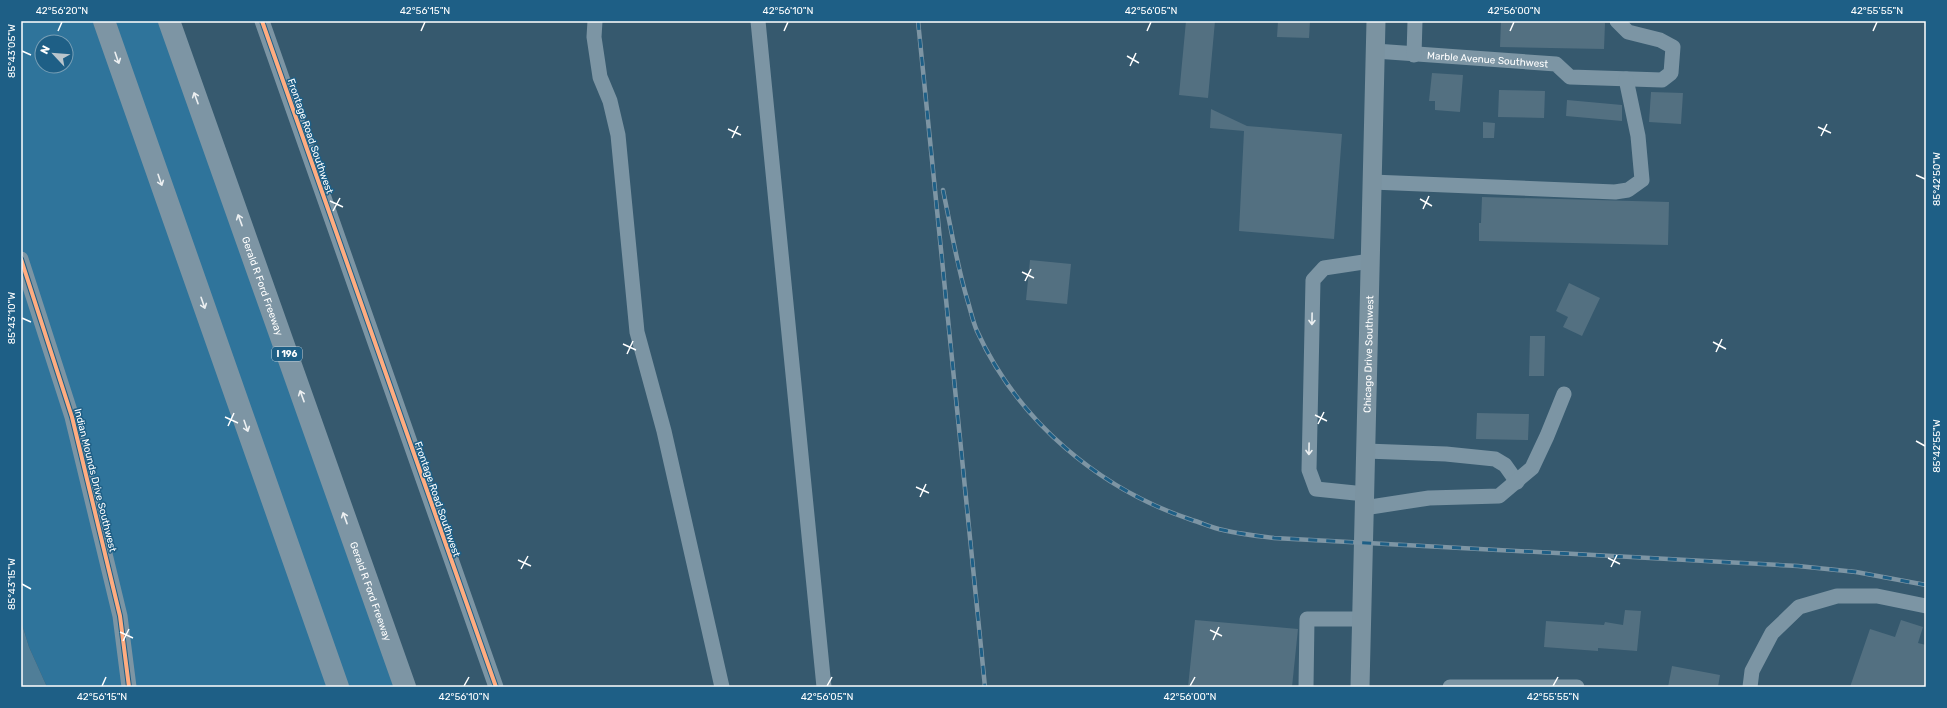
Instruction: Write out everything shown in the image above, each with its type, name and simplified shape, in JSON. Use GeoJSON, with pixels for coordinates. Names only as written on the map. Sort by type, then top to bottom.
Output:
{"type":"FeatureCollection","features":[{"type":"Feature","properties":{"kind":"highway"},"geometry":{"type":"LineString","coordinates":[[104,21],[338,687]]}},
{"type":"Feature","properties":{"kind":"highway","name":"Gerald R Ford Freeway"},"geometry":{"type":"LineString","coordinates":[[169,21],[405,687]]}},
{"type":"Feature","properties":{"kind":"main road","name":"Chicago Drive Southwest"},"geometry":{"type":"LineString","coordinates":[[1360,687],[1376,21]]}},
{"type":"Feature","properties":{"kind":"street","name":"Frontage Road Southwest"},"geometry":{"type":"LineString","coordinates":[[262,21],[496,687]]}},
{"type":"Feature","properties":{"kind":"street"},"geometry":{"type":"LineString","coordinates":[[595,21],[594,36],[600,77],[610,101],[618,135],[637,332],[664,431],[722,687]]}},
{"type":"Feature","properties":{"kind":"street"},"geometry":{"type":"LineString","coordinates":[[758,21],[824,687]]}},
{"type":"Feature","properties":{"kind":"street"},"geometry":{"type":"LineString","coordinates":[[1414,55],[1415,21]]}},
{"type":"Feature","properties":{"kind":"street","name":"Marble Avenue Southwest"},"geometry":{"type":"LineString","coordinates":[[1375,51],[1556,64],[1570,77],[1662,80],[1671,73],[1673,47],[1660,40],[1628,32],[1617,21]]}},
{"type":"Feature","properties":{"kind":"street"},"geometry":{"type":"LineString","coordinates":[[1372,182],[1615,192],[1628,190],[1642,180],[1638,136],[1626,79]]}},
{"type":"Feature","properties":{"kind":"street","name":"Indian Mounds Drive Southwest"},"geometry":{"type":"LineString","coordinates":[[21,259],[72,417],[120,616],[129,687]]}},
{"type":"Feature","properties":{"kind":"street"},"geometry":{"type":"LineString","coordinates":[[1370,261],[1324,268],[1313,280],[1309,470],[1316,489],[1365,501],[1500,496],[1532,468],[1564,394]]}},
{"type":"Feature","properties":{"kind":"street"},"geometry":{"type":"LineString","coordinates":[[1366,451],[1446,454],[1495,459],[1505,465],[1517,482]]}},
{"type":"Feature","properties":{"kind":"street"},"geometry":{"type":"LineString","coordinates":[[1750,687],[1752,671],[1772,633],[1799,607],[1837,596],[1877,596],[1926,606]]}},
{"type":"Feature","properties":{"kind":"street"},"geometry":{"type":"LineString","coordinates":[[1306,687],[1307,618],[1361,619]]}},
{"type":"Feature","properties":{"kind":"street"},"geometry":{"type":"LineString","coordinates":[[1450,687],[1577,687]]}},
{"type":"Feature","properties":{"kind":"shaded area"},"geometry":{"type":"Polygon","coordinates":[[[21,21],[169,21],[405,687],[47,687],[29,647],[21,621],[21,21]]]}},
{"type":"Feature","properties":{"kind":"shaded area"},"geometry":{"type":"Polygon","coordinates":[[[21,621],[29,647],[47,687],[21,687],[21,621]]]}},
{"type":"Feature","properties":{"kind":"building"},"geometry":{"type":"Polygon","coordinates":[[[1186,21],[1215,21],[1208,98],[1179,95],[1186,21]]]}},
{"type":"Feature","properties":{"kind":"building"},"geometry":{"type":"Polygon","coordinates":[[[1278,21],[1310,21],[1309,38],[1277,37],[1278,21]]]}},
{"type":"Feature","properties":{"kind":"building"},"geometry":{"type":"Polygon","coordinates":[[[1501,21],[1605,23],[1604,49],[1500,47],[1501,21]]]}},
{"type":"Feature","properties":{"kind":"building"},"geometry":{"type":"Polygon","coordinates":[[[1432,73],[1463,75],[1460,112],[1435,110],[1435,101],[1429,101],[1432,73]]]}},
{"type":"Feature","properties":{"kind":"building"},"geometry":{"type":"Polygon","coordinates":[[[1499,90],[1545,91],[1544,118],[1498,117],[1499,90]]]}},
{"type":"Feature","properties":{"kind":"building"},"geometry":{"type":"Polygon","coordinates":[[[1651,92],[1683,93],[1681,124],[1649,122],[1651,92]]]}},
{"type":"Feature","properties":{"kind":"building"},"geometry":{"type":"Polygon","coordinates":[[[1567,100],[1622,105],[1622,121],[1566,116],[1567,100]]]}},
{"type":"Feature","properties":{"kind":"building"},"geometry":{"type":"Polygon","coordinates":[[[1211,109],[1247,126],[1342,134],[1334,239],[1239,231],[1244,131],[1210,128],[1211,109]]]}},
{"type":"Feature","properties":{"kind":"building"},"geometry":{"type":"Polygon","coordinates":[[[1483,122],[1495,123],[1494,138],[1483,138],[1483,122]]]}},
{"type":"Feature","properties":{"kind":"building"},"geometry":{"type":"Polygon","coordinates":[[[1482,197],[1669,202],[1668,245],[1479,241],[1479,223],[1481,223],[1482,197]]]}},
{"type":"Feature","properties":{"kind":"building"},"geometry":{"type":"Polygon","coordinates":[[[1030,260],[1071,264],[1067,304],[1026,300],[1030,260]]]}},
{"type":"Feature","properties":{"kind":"building"},"geometry":{"type":"Polygon","coordinates":[[[1569,283],[1600,298],[1582,336],[1563,327],[1568,317],[1556,311],[1569,283]]]}},
{"type":"Feature","properties":{"kind":"building"},"geometry":{"type":"Polygon","coordinates":[[[1530,336],[1545,336],[1544,376],[1529,376],[1530,336]]]}},
{"type":"Feature","properties":{"kind":"building"},"geometry":{"type":"Polygon","coordinates":[[[1477,413],[1529,414],[1528,440],[1476,439],[1477,413]]]}},
{"type":"Feature","properties":{"kind":"building"},"geometry":{"type":"Polygon","coordinates":[[[1625,610],[1641,611],[1637,651],[1598,648],[1598,651],[1544,647],[1546,621],[1604,625],[1605,622],[1623,625],[1625,610]]]}},
{"type":"Feature","properties":{"kind":"building"},"geometry":{"type":"Polygon","coordinates":[[[1195,620],[1298,629],[1292,687],[1188,687],[1195,620]]]}},
{"type":"Feature","properties":{"kind":"building"},"geometry":{"type":"Polygon","coordinates":[[[1901,620],[1923,627],[1918,643],[1926,645],[1926,687],[1850,687],[1870,629],[1895,637],[1901,620]]]}},
{"type":"Feature","properties":{"kind":"building"},"geometry":{"type":"Polygon","coordinates":[[[1672,666],[1720,675],[1718,687],[1668,687],[1672,666]]]}},
{"type":"Feature","properties":{"kind":"railway"},"geometry":{"type":"LineString","coordinates":[[918,21],[985,687]]}},
{"type":"Feature","properties":{"kind":"railway"},"geometry":{"type":"LineString","coordinates":[[943,190],[954,247],[974,324],[994,364],[1015,394],[1039,422],[1065,448],[1094,470],[1125,490],[1158,507],[1219,529],[1242,534],[1274,538],[1798,566],[1856,572],[1926,585]]}},
{"type":"Feature","properties":{"kind":"cycle path"},"geometry":{"type":"LineString","coordinates":[[262,21],[496,687]]}},
{"type":"Feature","properties":{"kind":"cycle path"},"geometry":{"type":"LineString","coordinates":[[21,259],[72,417],[120,616],[129,687]]}}]}
